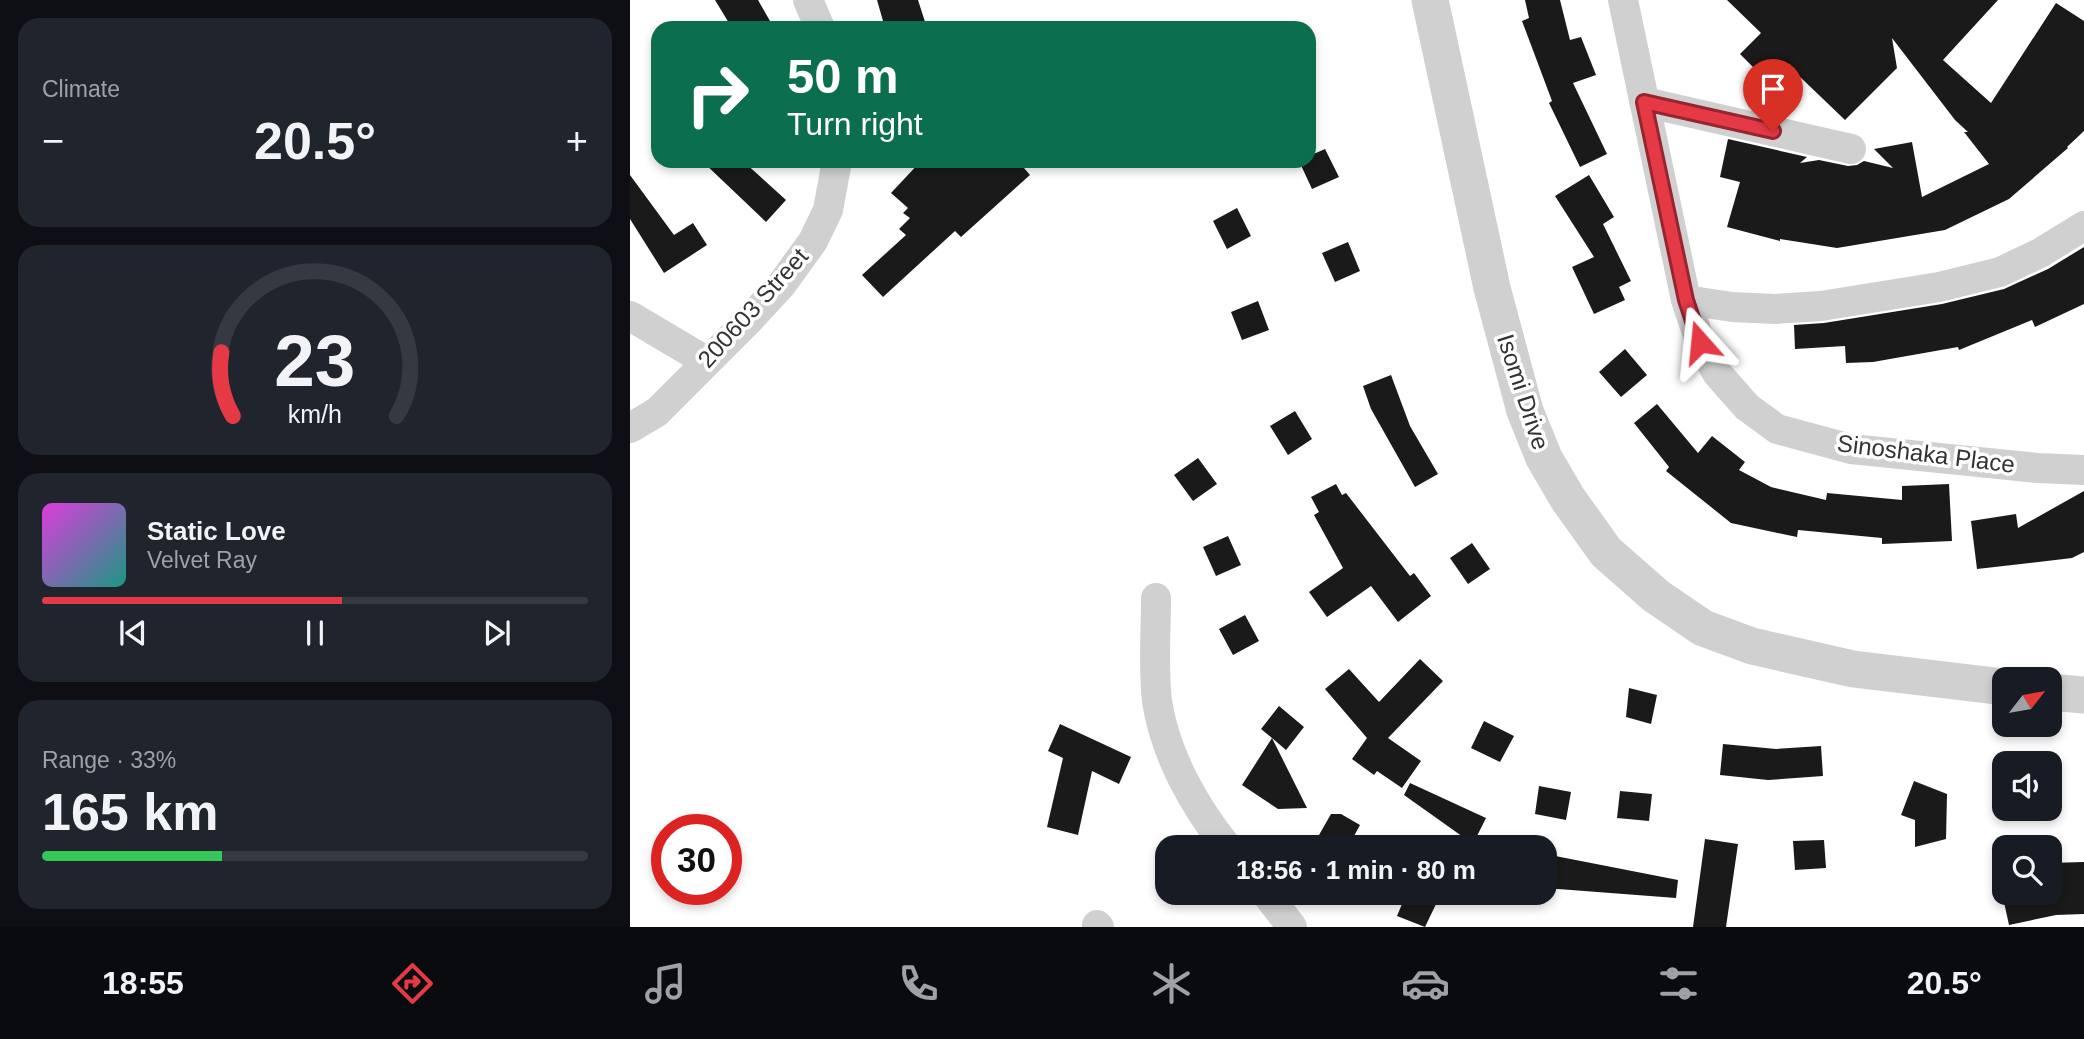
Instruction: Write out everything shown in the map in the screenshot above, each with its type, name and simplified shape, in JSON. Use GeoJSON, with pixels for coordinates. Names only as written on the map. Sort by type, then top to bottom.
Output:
{"type":"FeatureCollection","features":[{"type":"Feature","properties":{"kind":"street"},"geometry":{"type":"LineString","coordinates":[[808,0],[817,21]]}},
{"type":"Feature","properties":{"kind":"street","name":"Isomi Drive"},"geometry":{"type":"LineString","coordinates":[[1430,0],[1492,288],[1525,411],[1544,458],[1568,499],[1606,552],[1656,596],[1703,628],[1752,646],[1853,669],[1992,686]]}},
{"type":"Feature","properties":{"kind":"street","name":"Sinoshaka Place"},"geometry":{"type":"LineString","coordinates":[[1623,0],[1686,300],[1700,342],[1717,373],[1746,407],[1777,429],[1851,449],[2037,468],[2084,470]]}},
{"type":"Feature","properties":{"kind":"street"},"geometry":{"type":"LineString","coordinates":[[1644,102],[1851,149]]}},
{"type":"Feature","properties":{"kind":"street","name":"200603 Street"},"geometry":{"type":"LineString","coordinates":[[630,428],[657,412],[782,284],[813,241],[828,210],[835,168]]}},
{"type":"Feature","properties":{"kind":"street"},"geometry":{"type":"LineString","coordinates":[[1686,300],[1732,307],[1775,309],[1821,306],[1939,287],[2000,272],[2040,253],[2084,226]]}},
{"type":"Feature","properties":{"kind":"street"},"geometry":{"type":"LineString","coordinates":[[630,316],[706,361]]}},
{"type":"Feature","properties":{"kind":"street"},"geometry":{"type":"LineString","coordinates":[[1156,598],[1157,703],[1168,746],[1191,795],[1218,835]]}},
{"type":"Feature","properties":{"kind":"street"},"geometry":{"type":"LineString","coordinates":[[2062,692],[2084,695]]}},
{"type":"Feature","properties":{"kind":"street"},"geometry":{"type":"LineString","coordinates":[[1275,905],[1292,927]]}},
{"type":"Feature","properties":{"kind":"building"},"geometry":{"type":"Polygon","coordinates":[[[715,0],[758,0],[770,21],[728,21],[715,0]]]}},
{"type":"Feature","properties":{"kind":"building"},"geometry":{"type":"Polygon","coordinates":[[[877,0],[918,0],[925,21],[883,21],[877,0]]]}},
{"type":"Feature","properties":{"kind":"building"},"geometry":{"type":"Polygon","coordinates":[[[1525,0],[1560,0],[1570,40],[1581,37],[1596,75],[1573,83],[1607,154],[1580,167],[1549,103],[1552,101],[1522,21],[1529,18],[1525,0]]]}},
{"type":"Feature","properties":{"kind":"building"},"geometry":{"type":"Polygon","coordinates":[[[1727,0],[1998,0],[1943,60],[1991,103],[2056,3],[2084,21],[2084,131],[2009,199],[1945,230],[1837,248],[1780,241],[1727,227],[1740,182],[1720,177],[1728,139],[1807,157],[1800,163],[1819,160],[1848,166],[1864,161],[1893,168],[1874,149],[1912,142],[1922,197],[1989,164],[1964,132],[1968,132],[1955,120],[1892,38],[1897,68],[1845,120],[1797,74],[1779,93],[1740,54],[1761,33],[1727,0]]]}},
{"type":"Feature","properties":{"kind":"building"},"geometry":{"type":"Polygon","coordinates":[[[1325,149],[1339,177],[1312,189],[1302,168],[1316,168],[1316,153],[1325,149]]]}},
{"type":"Feature","properties":{"kind":"building"},"geometry":{"type":"Polygon","coordinates":[[[709,168],[751,168],[786,200],[766,222],[709,168]]]}},
{"type":"Feature","properties":{"kind":"building"},"geometry":{"type":"Polygon","coordinates":[[[914,168],[1024,168],[1030,175],[961,237],[955,231],[883,297],[862,275],[906,235],[899,229],[910,218],[903,213],[908,208],[891,193],[914,168]]]}},
{"type":"Feature","properties":{"kind":"building"},"geometry":{"type":"Polygon","coordinates":[[[630,175],[674,235],[693,223],[707,245],[664,273],[630,219],[630,175]]]}},
{"type":"Feature","properties":{"kind":"building"},"geometry":{"type":"Polygon","coordinates":[[[1589,175],[1614,217],[1603,224],[1631,281],[1619,287],[1625,300],[1594,314],[1572,267],[1594,257],[1555,196],[1589,175]]]}},
{"type":"Feature","properties":{"kind":"building"},"geometry":{"type":"Polygon","coordinates":[[[1237,208],[1251,236],[1227,249],[1213,221],[1237,208]]]}},
{"type":"Feature","properties":{"kind":"building"},"geometry":{"type":"Polygon","coordinates":[[[1348,242],[1360,271],[1335,282],[1322,253],[1348,242]]]}},
{"type":"Feature","properties":{"kind":"building"},"geometry":{"type":"Polygon","coordinates":[[[2084,247],[2084,304],[2035,327],[2032,320],[1959,350],[1958,347],[1873,362],[1846,363],[1845,346],[1795,349],[1794,325],[1824,323],[1942,304],[2004,289],[2048,269],[2084,247]]]}},
{"type":"Feature","properties":{"kind":"building"},"geometry":{"type":"Polygon","coordinates":[[[1258,301],[1269,330],[1242,340],[1231,312],[1258,301]]]}},
{"type":"Feature","properties":{"kind":"building"},"geometry":{"type":"Polygon","coordinates":[[[1625,349],[1647,375],[1621,397],[1599,372],[1625,349]]]}},
{"type":"Feature","properties":{"kind":"building"},"geometry":{"type":"Polygon","coordinates":[[[1391,375],[1410,426],[1438,474],[1415,487],[1371,409],[1363,386],[1391,375]]]}},
{"type":"Feature","properties":{"kind":"building"},"geometry":{"type":"Polygon","coordinates":[[[1657,404],[1698,453],[1712,436],[1745,462],[1739,470],[1771,487],[1826,500],[1827,493],[1902,500],[1902,486],[1949,484],[1952,541],[1882,544],[1882,538],[1798,530],[1797,537],[1731,523],[1666,471],[1669,467],[1634,423],[1657,404]]]}},
{"type":"Feature","properties":{"kind":"building"},"geometry":{"type":"Polygon","coordinates":[[[1295,411],[1312,439],[1288,455],[1270,426],[1295,411]]]}},
{"type":"Feature","properties":{"kind":"building"},"geometry":{"type":"Polygon","coordinates":[[[1198,458],[1217,484],[1193,501],[1174,475],[1198,458]]]}},
{"type":"Feature","properties":{"kind":"building"},"geometry":{"type":"Polygon","coordinates":[[[1336,484],[1342,495],[1346,493],[1410,576],[1414,573],[1431,596],[1398,622],[1371,586],[1327,617],[1309,592],[1343,568],[1314,515],[1319,512],[1311,497],[1336,484]]]}},
{"type":"Feature","properties":{"kind":"building"},"geometry":{"type":"Polygon","coordinates":[[[2084,491],[2084,552],[2072,558],[1977,569],[1971,521],[2016,514],[2018,528],[2084,491]]]}},
{"type":"Feature","properties":{"kind":"building"},"geometry":{"type":"Polygon","coordinates":[[[1228,536],[1241,565],[1216,576],[1203,547],[1228,536]]]}},
{"type":"Feature","properties":{"kind":"building"},"geometry":{"type":"Polygon","coordinates":[[[1472,543],[1490,569],[1468,584],[1450,558],[1472,543]]]}},
{"type":"Feature","properties":{"kind":"building"},"geometry":{"type":"Polygon","coordinates":[[[1245,615],[1259,641],[1233,655],[1219,629],[1245,615]]]}},
{"type":"Feature","properties":{"kind":"building"},"geometry":{"type":"Polygon","coordinates":[[[1420,659],[1443,681],[1388,738],[1421,761],[1402,788],[1377,771],[1374,775],[1352,759],[1367,738],[1325,689],[1349,669],[1379,702],[1420,659]]]}},
{"type":"Feature","properties":{"kind":"building"},"geometry":{"type":"Polygon","coordinates":[[[1629,688],[1657,695],[1651,724],[1626,717],[1629,688]]]}},
{"type":"Feature","properties":{"kind":"building"},"geometry":{"type":"Polygon","coordinates":[[[1279,706],[1304,727],[1286,750],[1261,729],[1279,706]]]}},
{"type":"Feature","properties":{"kind":"building"},"geometry":{"type":"Polygon","coordinates":[[[1484,721],[1514,736],[1500,762],[1471,748],[1484,721]]]}},
{"type":"Feature","properties":{"kind":"building"},"geometry":{"type":"Polygon","coordinates":[[[1060,724],[1131,757],[1119,784],[1092,771],[1078,835],[1047,827],[1063,758],[1048,751],[1060,724]]]}},
{"type":"Feature","properties":{"kind":"building"},"geometry":{"type":"Polygon","coordinates":[[[1272,738],[1307,808],[1278,809],[1242,785],[1272,738]]]}},
{"type":"Feature","properties":{"kind":"building"},"geometry":{"type":"Polygon","coordinates":[[[1723,744],[1776,749],[1821,746],[1823,776],[1768,780],[1720,775],[1723,744]]]}},
{"type":"Feature","properties":{"kind":"building"},"geometry":{"type":"Polygon","coordinates":[[[1914,781],[1947,794],[1946,839],[1915,847],[1915,820],[1901,815],[1914,781]]]}},
{"type":"Feature","properties":{"kind":"building"},"geometry":{"type":"Polygon","coordinates":[[[1410,783],[1486,818],[1478,835],[1460,835],[1404,795],[1410,783]]]}},
{"type":"Feature","properties":{"kind":"building"},"geometry":{"type":"Polygon","coordinates":[[[1539,786],[1571,792],[1566,820],[1535,814],[1539,786]]]}},
{"type":"Feature","properties":{"kind":"building"},"geometry":{"type":"Polygon","coordinates":[[[1620,791],[1652,794],[1649,821],[1617,818],[1620,791]]]}},
{"type":"Feature","properties":{"kind":"building"},"geometry":{"type":"Polygon","coordinates":[[[1331,814],[1341,814],[1360,825],[1355,835],[1319,835],[1331,814]]]}},
{"type":"Feature","properties":{"kind":"building"},"geometry":{"type":"Polygon","coordinates":[[[1705,839],[1738,844],[1726,927],[1693,927],[1705,839]]]}},
{"type":"Feature","properties":{"kind":"building"},"geometry":{"type":"Polygon","coordinates":[[[1824,840],[1826,868],[1795,870],[1793,841],[1824,840]]]}},
{"type":"Feature","properties":{"kind":"building"},"geometry":{"type":"Polygon","coordinates":[[[1557,856],[1678,880],[1676,898],[1557,889],[1557,856]]]}},
{"type":"Feature","properties":{"kind":"building"},"geometry":{"type":"Polygon","coordinates":[[[2084,862],[2084,914],[2056,915],[2009,925],[2005,905],[2062,905],[2062,863],[2084,862]]]}},
{"type":"Feature","properties":{"kind":"building"},"geometry":{"type":"Polygon","coordinates":[[[1402,905],[1436,905],[1425,927],[1397,916],[1402,905]]]}},
{"type":"Feature","properties":{"kind":"route"},"geometry":{"type":"LineString","coordinates":[[1700,342],[1686,300],[1644,102],[1773,131]]}}]}
